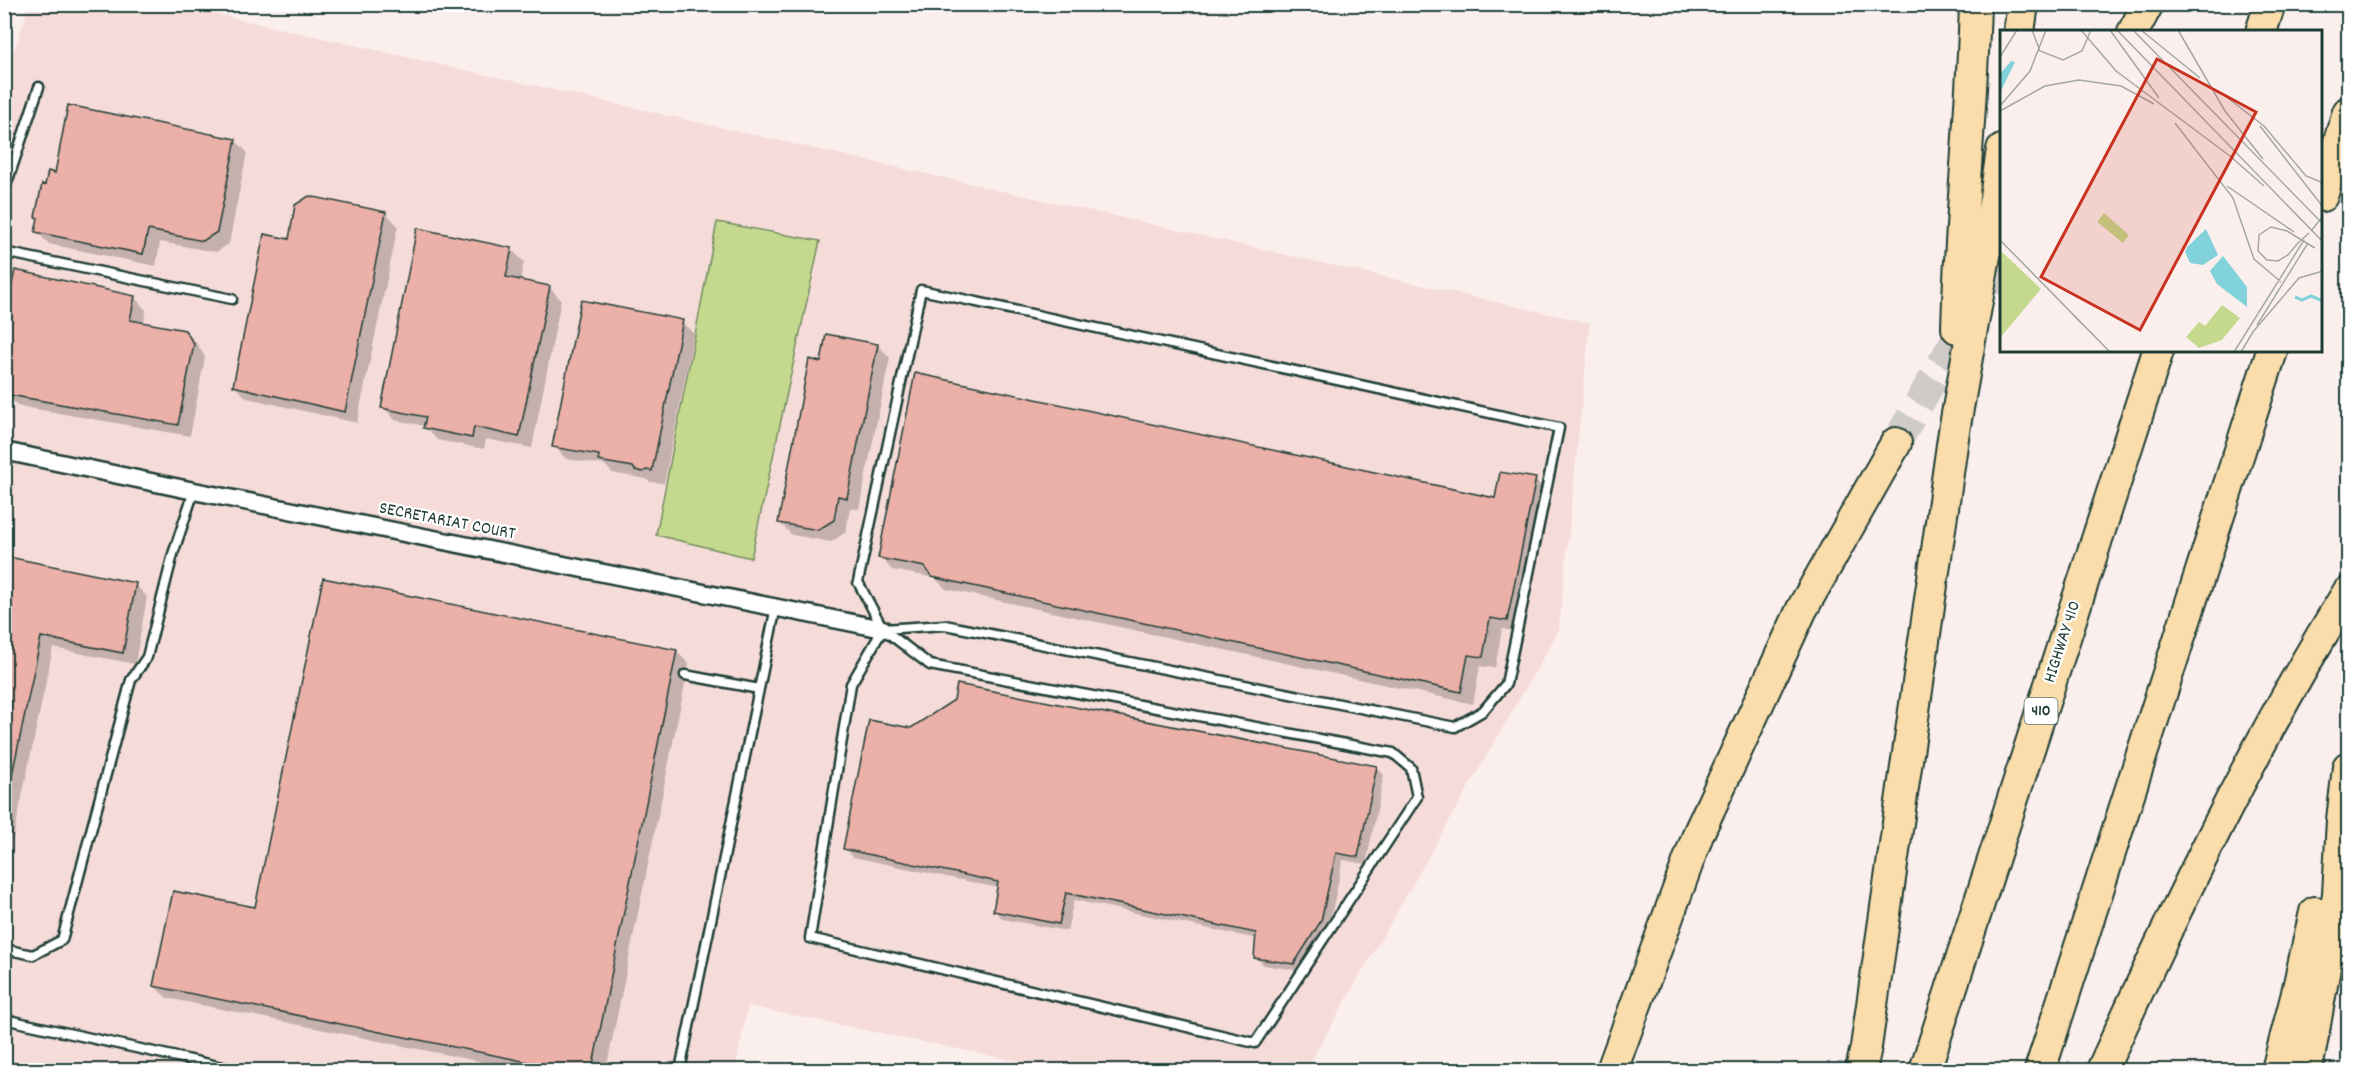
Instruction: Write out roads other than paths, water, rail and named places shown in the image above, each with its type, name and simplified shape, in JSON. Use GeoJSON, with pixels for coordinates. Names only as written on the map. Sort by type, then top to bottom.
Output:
{"type":"FeatureCollection","features":[{"type":"Feature","properties":{"kind":"highway"},"geometry":{"type":"LineString","coordinates":[[1954,431],[1959,265],[1973,78],[1975,4]]}},
{"type":"Feature","properties":{"kind":"highway"},"geometry":{"type":"LineString","coordinates":[[2019,30],[2023,4]]}},
{"type":"Feature","properties":{"kind":"highway"},"geometry":{"type":"LineString","coordinates":[[2134,30],[2148,4]]}},
{"type":"Feature","properties":{"kind":"highway"},"geometry":{"type":"LineString","coordinates":[[2262,30],[2270,4]]}},
{"type":"Feature","properties":{"kind":"highway"},"geometry":{"type":"LineString","coordinates":[[2323,193],[2349,112]]}},
{"type":"Feature","properties":{"kind":"highway"},"geometry":{"type":"LineString","coordinates":[[1861,1071],[1954,431],[2000,162]]}},
{"type":"Feature","properties":{"kind":"highway","name":"HIGHWAY 410"},"geometry":{"type":"LineString","coordinates":[[1924,1071],[2158,352]]}},
{"type":"Feature","properties":{"kind":"highway"},"geometry":{"type":"LineString","coordinates":[[2040,1071],[2272,352]]}},
{"type":"Feature","properties":{"kind":"highway"},"geometry":{"type":"LineString","coordinates":[[1614,1068],[1699,832],[1802,609],[1896,443]]}},
{"type":"Feature","properties":{"kind":"highway"},"geometry":{"type":"LineString","coordinates":[[2102,1071],[2226,807],[2318,641],[2349,592]]}},
{"type":"Feature","properties":{"kind":"highway"},"geometry":{"type":"LineString","coordinates":[[2307,1071],[2338,894],[2342,820],[2349,767]]}},
{"type":"Feature","properties":{"kind":"highway"},"geometry":{"type":"LineString","coordinates":[[2277,1071],[2319,893],[2342,820]]}},
{"type":"Feature","properties":{"kind":"street","name":"SECRETARIAT COURT"},"geometry":{"type":"LineString","coordinates":[[4,451],[194,492],[883,629]]}},
{"type":"Feature","properties":{"kind":"lane"},"geometry":{"type":"LineString","coordinates":[[4,192],[39,87]]}},
{"type":"Feature","properties":{"kind":"lane"},"geometry":{"type":"LineString","coordinates":[[4,252],[232,299]]}},
{"type":"Feature","properties":{"kind":"lane"},"geometry":{"type":"LineString","coordinates":[[883,629],[851,684],[810,938],[1255,1043],[1417,797],[1411,768],[1393,753],[930,665],[883,629],[858,582],[921,290],[1558,428],[1506,684],[1483,711],[1455,727],[945,625],[883,629]]}},
{"type":"Feature","properties":{"kind":"lane"},"geometry":{"type":"LineString","coordinates":[[4,949],[33,955],[62,940],[131,680],[147,657],[173,554],[194,492]]}},
{"type":"Feature","properties":{"kind":"lane"},"geometry":{"type":"LineString","coordinates":[[680,1071],[776,607]]}},
{"type":"Feature","properties":{"kind":"lane"},"geometry":{"type":"LineString","coordinates":[[685,675],[759,689]]}},
{"type":"Feature","properties":{"kind":"lane"},"geometry":{"type":"LineString","coordinates":[[4,1019],[206,1067],[236,1071]]}},
{"type":"Feature","properties":{"kind":"tunnel"},"geometry":{"type":"LineString","coordinates":[[1896,443],[2000,263]]}}]}
